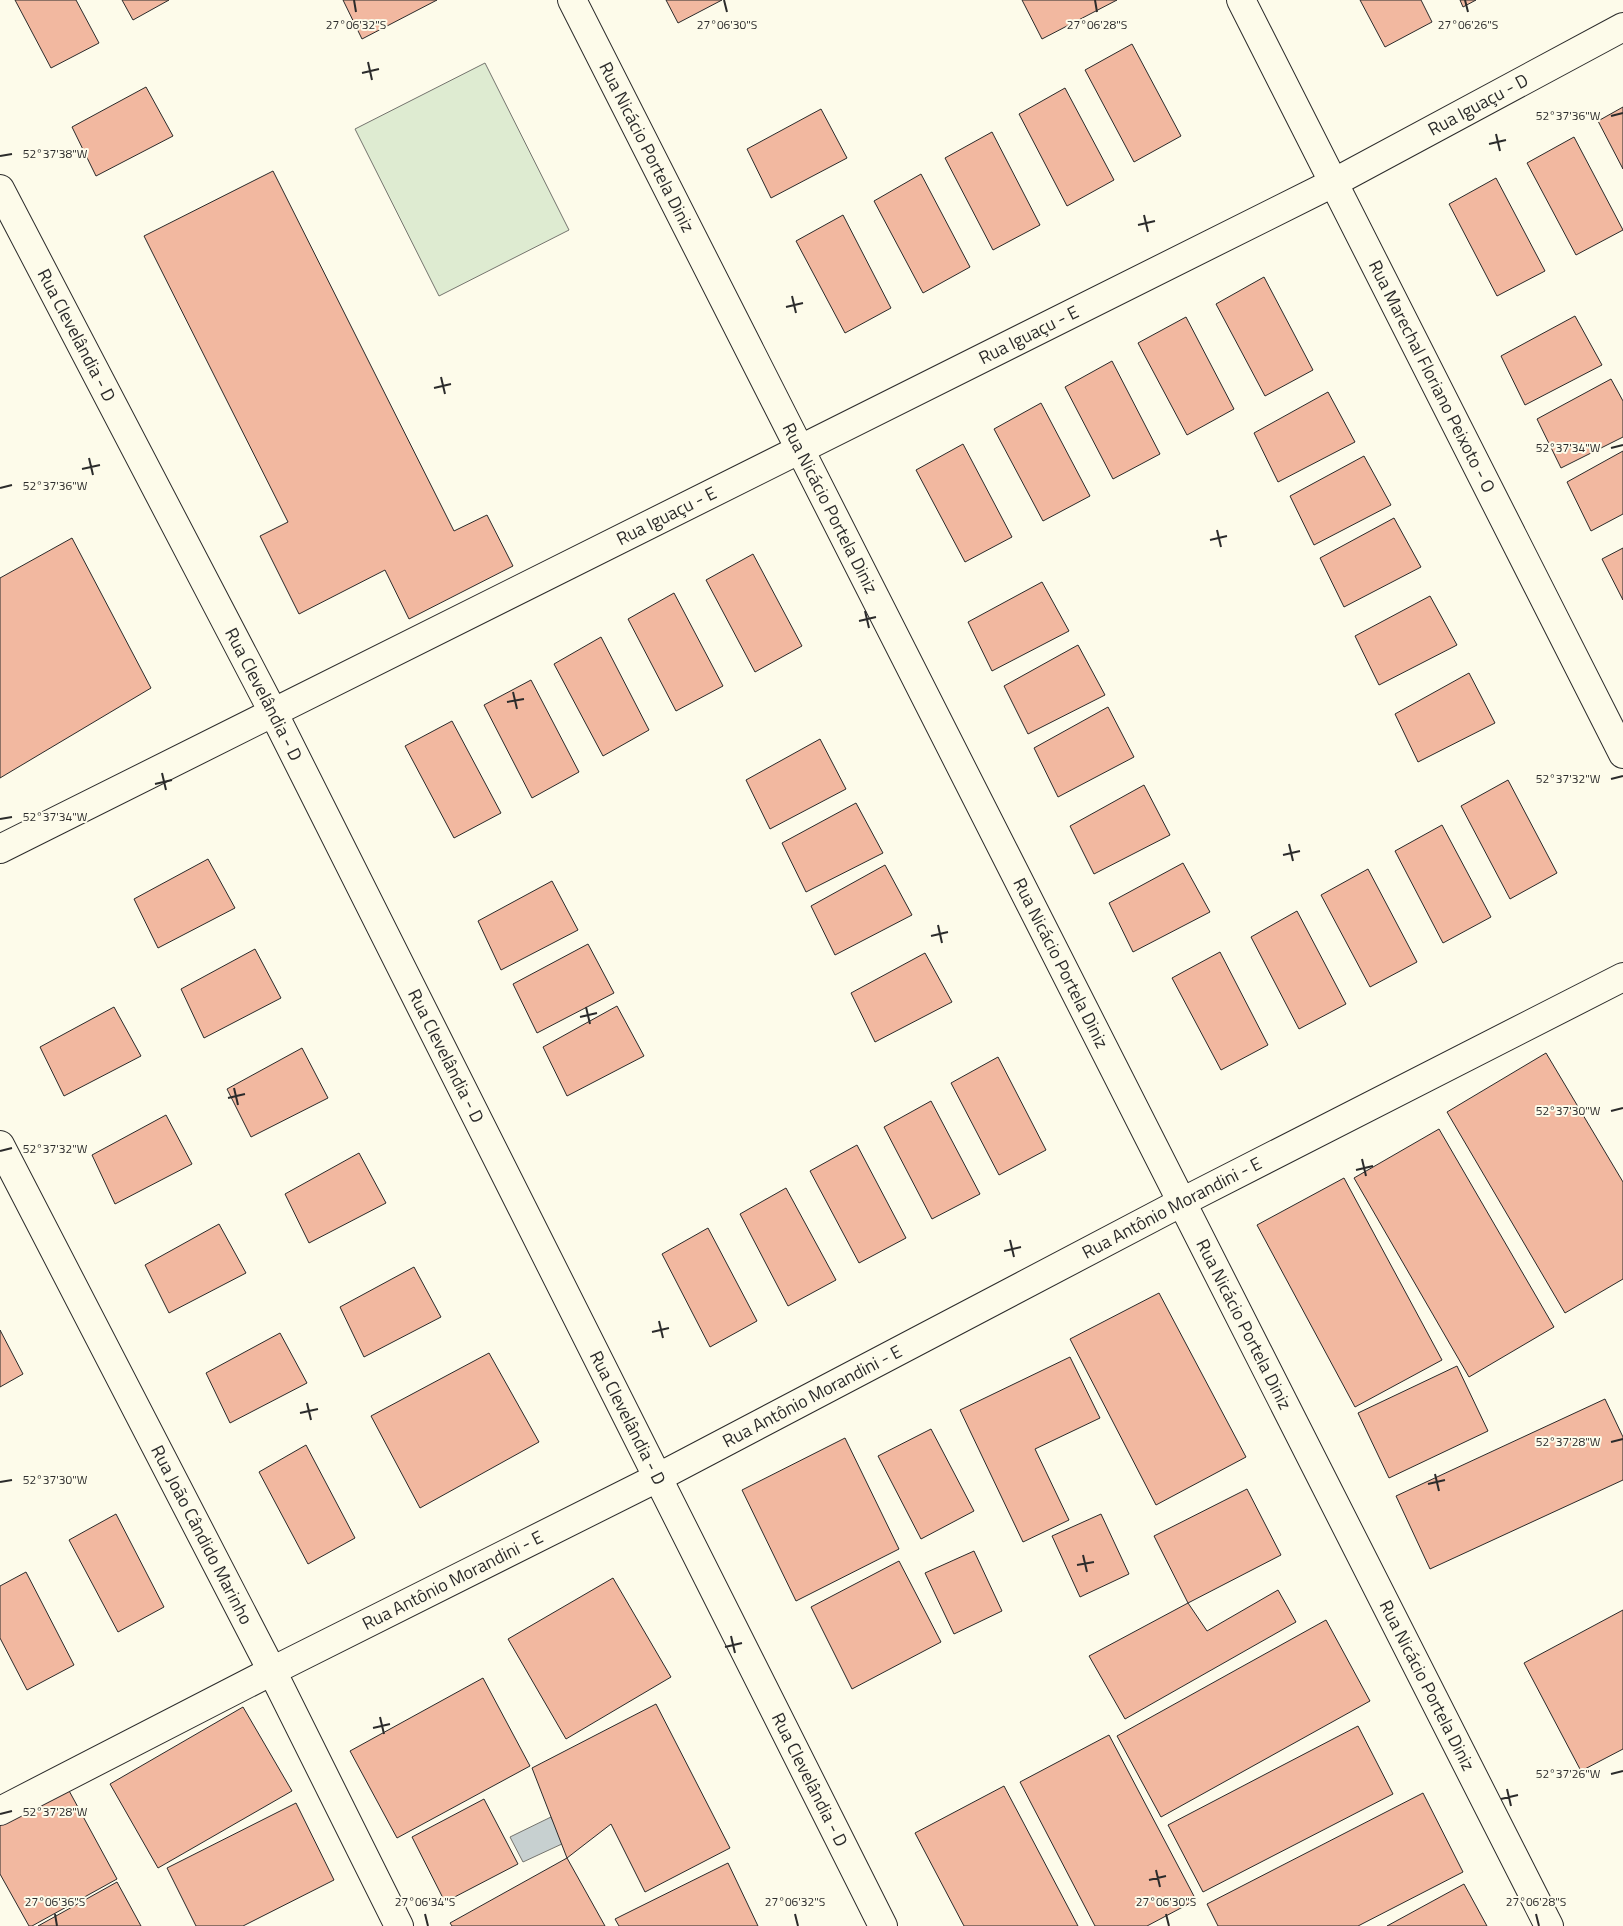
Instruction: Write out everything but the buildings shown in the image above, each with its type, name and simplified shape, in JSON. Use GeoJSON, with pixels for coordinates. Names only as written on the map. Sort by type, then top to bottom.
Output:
{"type":"FeatureCollection","features":[{"type":"Feature","properties":{"kind":"street","name":"Rua Nicácio Portela Diniz"},"geometry":{"type":"LineString","coordinates":[[572,0],[1549,1926]]}},
{"type":"Feature","properties":{"kind":"street","name":"Rua Marechal Floriano Peixoto - O"},"geometry":{"type":"LineString","coordinates":[[1240,0],[1623,754]]}},
{"type":"Feature","properties":{"kind":"street","name":"Rua Iguaçu - D"},"geometry":{"type":"LineString","coordinates":[[1333,183],[1623,27]]}},
{"type":"Feature","properties":{"kind":"street","name":"Rua Iguaçu - E"},"geometry":{"type":"LineString","coordinates":[[0,849],[1333,183]]}},
{"type":"Feature","properties":{"kind":"street","name":"Rua Clevelândia - D"},"geometry":{"type":"LineString","coordinates":[[0,190],[273,712],[883,1926]]}},
{"type":"Feature","properties":{"kind":"street","name":"Rua Antônio Morandini - E"},"geometry":{"type":"LineString","coordinates":[[0,1810],[657,1478],[1182,1202],[1623,977]]}},
{"type":"Feature","properties":{"kind":"street","name":"Rua João Cândido Marinho"},"geometry":{"type":"LineString","coordinates":[[0,1145],[272,1671],[399,1926]]}},
{"type":"Feature","properties":{"kind":"green space"},"geometry":{"type":"Polygon","coordinates":[[[485,63],[569,230],[439,296],[355,129],[485,63]]]}},
{"type":"Feature","properties":{"kind":"shaded area"},"geometry":{"type":"Polygon","coordinates":[[[551,1817],[564,1843],[523,1862],[510,1837],[551,1817]]]}}]}
